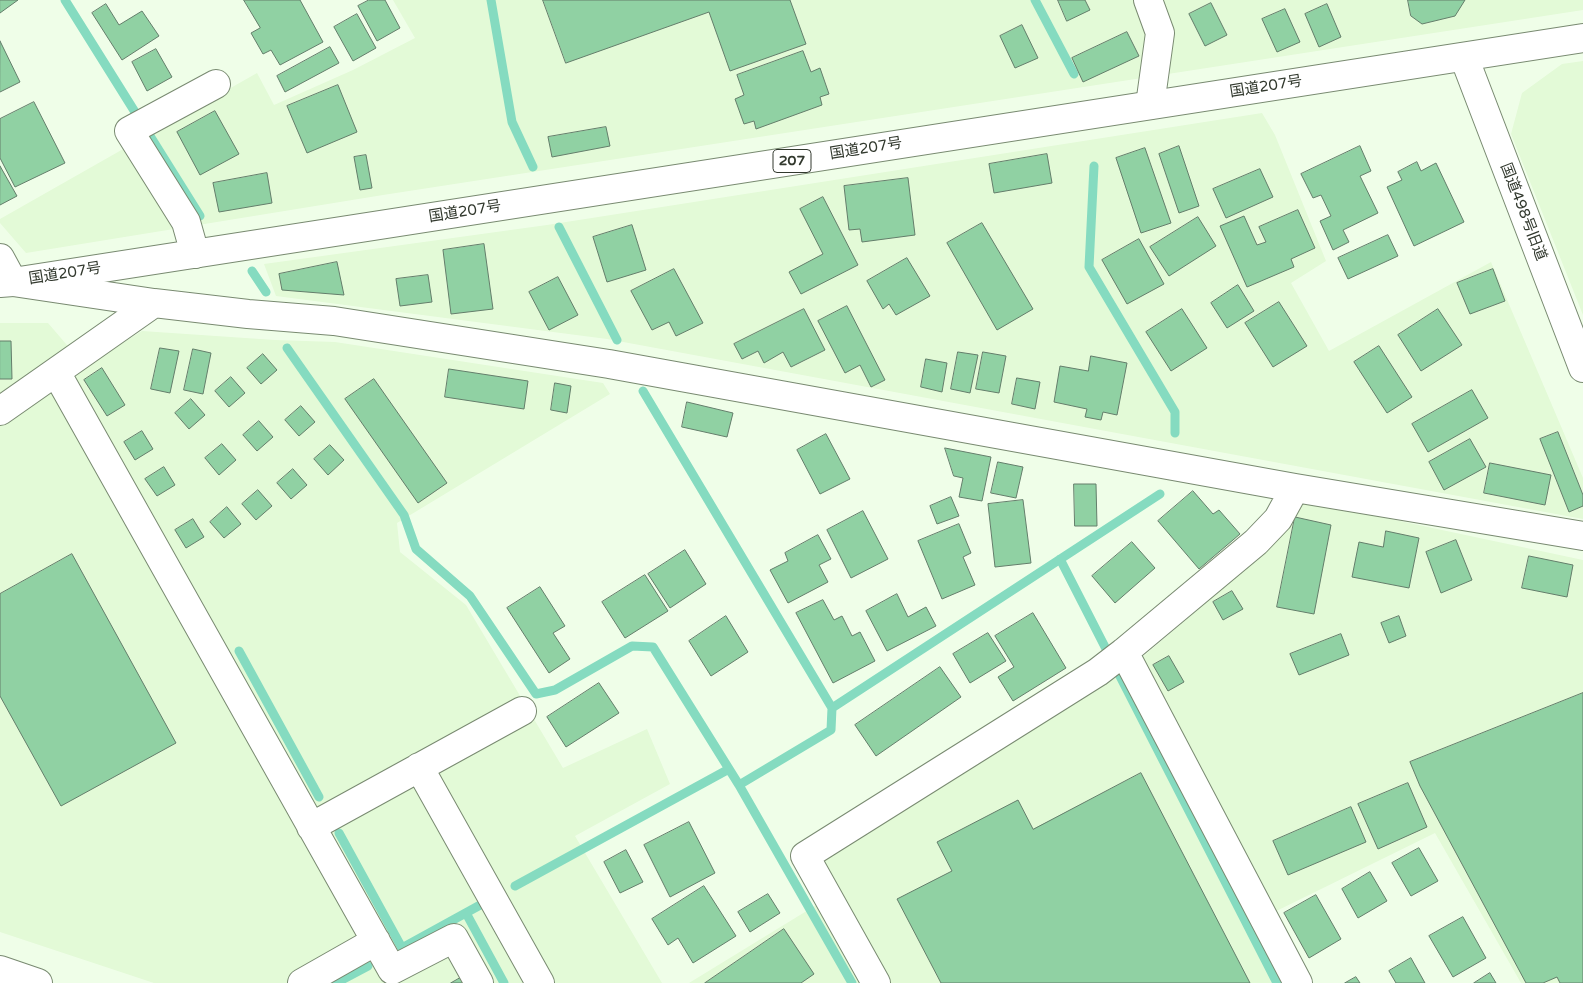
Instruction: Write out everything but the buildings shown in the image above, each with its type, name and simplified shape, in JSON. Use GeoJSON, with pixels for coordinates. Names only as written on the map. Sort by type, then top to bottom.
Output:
{"type":"FeatureCollection","features":[{"type":"Feature","properties":{"kind":"main road"},"geometry":{"type":"LineString","coordinates":[[1148,0],[1160,33],[1150,105]]}},
{"type":"Feature","properties":{"kind":"main road","name":"国道207号"},"geometry":{"type":"LineString","coordinates":[[6,282],[1583,38]]}},
{"type":"Feature","properties":{"kind":"main road","name":"国道498号旧道"},"geometry":{"type":"LineString","coordinates":[[1464,57],[1583,368]]}},
{"type":"Feature","properties":{"kind":"main road"},"geometry":{"type":"LineString","coordinates":[[195,254],[186,222],[129,131],[216,84]]}},
{"type":"Feature","properties":{"kind":"main road"},"geometry":{"type":"LineString","coordinates":[[0,258],[6,282],[154,303],[248,314],[334,321],[609,364],[1295,488],[1583,536]]}},
{"type":"Feature","properties":{"kind":"main road"},"geometry":{"type":"LineString","coordinates":[[0,410],[154,303]]}},
{"type":"Feature","properties":{"kind":"main road"},"geometry":{"type":"LineString","coordinates":[[56,372],[392,970],[454,938],[479,983]]}},
{"type":"Feature","properties":{"kind":"main road"},"geometry":{"type":"LineString","coordinates":[[876,983],[805,856],[1098,672],[1256,542],[1278,519],[1295,488]]}},
{"type":"Feature","properties":{"kind":"main road"},"geometry":{"type":"LineString","coordinates":[[1124,652],[1298,983]]}},
{"type":"Feature","properties":{"kind":"main road"},"geometry":{"type":"LineString","coordinates":[[311,827],[522,711]]}},
{"type":"Feature","properties":{"kind":"main road"},"geometry":{"type":"LineString","coordinates":[[419,767],[540,983]]}},
{"type":"Feature","properties":{"kind":"main road"},"geometry":{"type":"LineString","coordinates":[[302,983],[376,941]]}},
{"type":"Feature","properties":{"kind":"main road"},"geometry":{"type":"LineString","coordinates":[[0,970],[38,983]]}},
{"type":"Feature","properties":{"kind":"shaded area"},"geometry":{"type":"Polygon","coordinates":[[[393,0],[1583,0],[1583,10],[383,195],[26,253],[0,223],[0,219],[257,73],[274,105],[353,70],[415,38],[393,0]]]}},
{"type":"Feature","properties":{"kind":"shaded area"},"geometry":{"type":"Polygon","coordinates":[[[1583,61],[1583,315],[1511,134],[1522,93],[1562,64],[1583,61]]]}},
{"type":"Feature","properties":{"kind":"shaded area"},"geometry":{"type":"Polygon","coordinates":[[[1262,113],[1275,135],[1326,261],[1291,283],[1329,351],[1491,262],[1583,478],[1583,519],[607,339],[276,296],[264,264],[547,225],[1262,113]]]}},
{"type":"Feature","properties":{"kind":"shaded area"},"geometry":{"type":"Polygon","coordinates":[[[0,323],[48,323],[85,366],[142,331],[335,342],[603,383],[610,394],[397,523],[400,552],[466,605],[563,768],[647,729],[670,784],[575,836],[662,983],[154,983],[0,932],[0,323]]]}},
{"type":"Feature","properties":{"kind":"shaded area"},"geometry":{"type":"Polygon","coordinates":[[[1301,500],[1583,560],[1583,983],[1521,983],[1435,833],[1254,922],[1285,983],[689,983],[818,904],[800,872],[1125,672],[1264,553],[1301,500]]]}},
{"type":"Feature","properties":{"kind":"waterway"},"geometry":{"type":"LineString","coordinates":[[65,0],[200,216]]}},
{"type":"Feature","properties":{"kind":"waterway"},"geometry":{"type":"LineString","coordinates":[[491,0],[512,122],[533,167]]}},
{"type":"Feature","properties":{"kind":"waterway"},"geometry":{"type":"LineString","coordinates":[[1035,0],[1074,74]]}},
{"type":"Feature","properties":{"kind":"waterway"},"geometry":{"type":"LineString","coordinates":[[1094,166],[1089,267],[1175,412],[1175,433]]}},
{"type":"Feature","properties":{"kind":"waterway"},"geometry":{"type":"LineString","coordinates":[[559,227],[617,340]]}},
{"type":"Feature","properties":{"kind":"waterway"},"geometry":{"type":"LineString","coordinates":[[252,271],[266,292]]}},
{"type":"Feature","properties":{"kind":"waterway"},"geometry":{"type":"LineString","coordinates":[[287,348],[404,515],[416,549],[470,596],[536,694],[555,690],[632,646],[653,647],[739,785],[852,983]]}},
{"type":"Feature","properties":{"kind":"waterway"},"geometry":{"type":"LineString","coordinates":[[643,391],[832,708],[831,730],[739,785]]}},
{"type":"Feature","properties":{"kind":"waterway"},"geometry":{"type":"LineString","coordinates":[[832,708],[1160,494]]}},
{"type":"Feature","properties":{"kind":"waterway"},"geometry":{"type":"LineString","coordinates":[[1060,559],[1277,983]]}},
{"type":"Feature","properties":{"kind":"waterway"},"geometry":{"type":"LineString","coordinates":[[239,651],[319,797]]}},
{"type":"Feature","properties":{"kind":"waterway"},"geometry":{"type":"LineString","coordinates":[[515,886],[729,769]]}},
{"type":"Feature","properties":{"kind":"waterway"},"geometry":{"type":"LineString","coordinates":[[339,833],[402,948],[482,904]]}},
{"type":"Feature","properties":{"kind":"waterway"},"geometry":{"type":"LineString","coordinates":[[466,913],[504,983]]}},
{"type":"Feature","properties":{"kind":"waterway"},"geometry":{"type":"LineString","coordinates":[[336,983],[368,966]]}}]}
